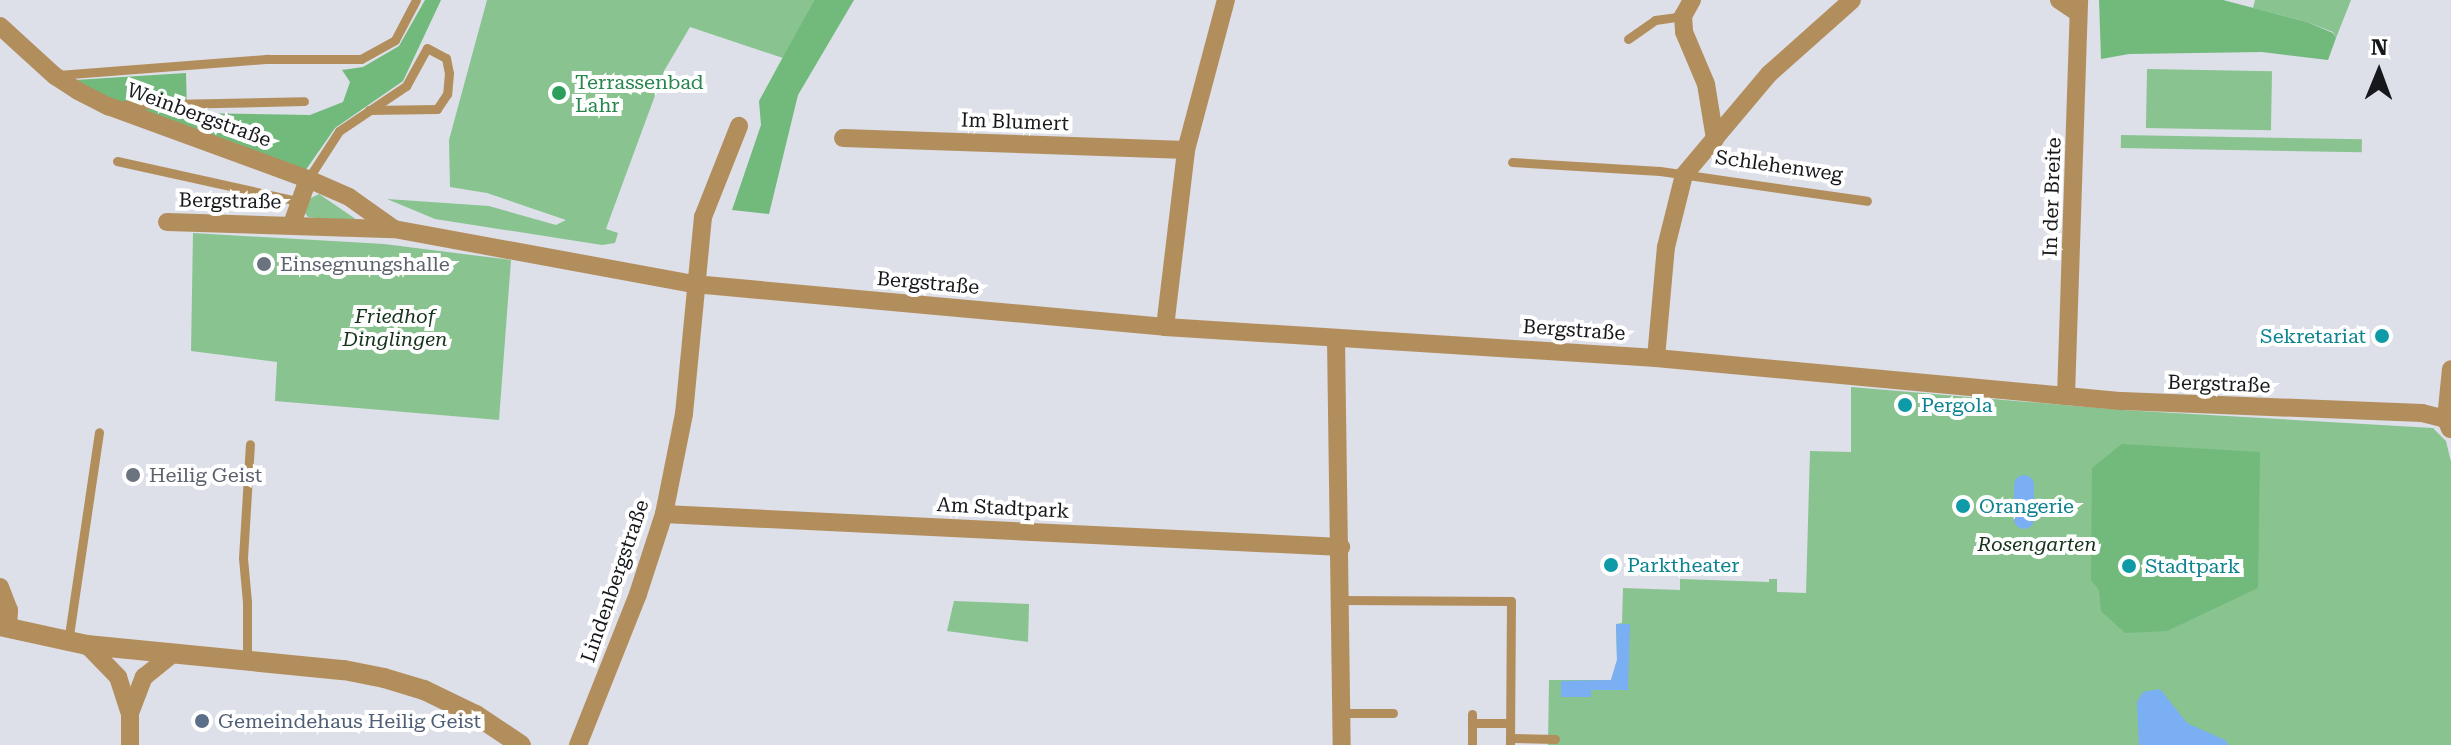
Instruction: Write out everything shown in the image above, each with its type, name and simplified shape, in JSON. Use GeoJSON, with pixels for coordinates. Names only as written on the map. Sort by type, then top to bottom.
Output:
{"type":"FeatureCollection","features":[{"type":"Feature","properties":{"kind":"street"},"geometry":{"type":"LineString","coordinates":[[1165,327],[1186,150],[1226,0]]}},
{"type":"Feature","properties":{"kind":"street","name":"Schlehenweg"},"geometry":{"type":"LineString","coordinates":[[1656,358],[1666,247],[1684,175],[1769,74],[1852,0]]}},
{"type":"Feature","properties":{"kind":"street"},"geometry":{"type":"LineString","coordinates":[[2059,0],[2078,6]]}},
{"type":"Feature","properties":{"kind":"street","name":"In der Breite"},"geometry":{"type":"LineString","coordinates":[[2066,396],[2078,6]]}},
{"type":"Feature","properties":{"kind":"street","name":"Schlehenweg"},"geometry":{"type":"LineString","coordinates":[[1687,8],[1684,32],[1706,84],[1715,139]]}},
{"type":"Feature","properties":{"kind":"street","name":"Weinbergstraße"},"geometry":{"type":"LineString","coordinates":[[0,26],[55,76],[108,106],[308,179],[349,197],[394,229]]}},
{"type":"Feature","properties":{"kind":"street"},"geometry":{"type":"LineString","coordinates":[[694,284],[703,217],[739,126]]}},
{"type":"Feature","properties":{"kind":"street","name":"Im Blumert"},"geometry":{"type":"LineString","coordinates":[[843,138],[1186,150]]}},
{"type":"Feature","properties":{"kind":"street","name":"Bergstraße"},"geometry":{"type":"LineString","coordinates":[[292,224],[297,201],[308,179]]}},
{"type":"Feature","properties":{"kind":"street","name":"Bergstraße"},"geometry":{"type":"LineString","coordinates":[[167,222],[394,229],[694,284],[1165,327],[1656,358],[2066,396],[2226,407],[2422,413],[2449,424]]}},
{"type":"Feature","properties":{"kind":"street","name":"Lindenbergstraße"},"geometry":{"type":"LineString","coordinates":[[578,745],[638,594],[664,514],[684,414],[694,284]]}},
{"type":"Feature","properties":{"kind":"street"},"geometry":{"type":"LineString","coordinates":[[1336,339],[1342,745]]}},
{"type":"Feature","properties":{"kind":"street"},"geometry":{"type":"LineString","coordinates":[[2449,424],[2451,369]]}},
{"type":"Feature","properties":{"kind":"street","name":"Am Stadtpark"},"geometry":{"type":"LineString","coordinates":[[664,514],[1341,547]]}},
{"type":"Feature","properties":{"kind":"street"},"geometry":{"type":"LineString","coordinates":[[0,587],[9,610],[4,627],[77,643],[171,655],[344,670],[409,685],[476,715],[521,745]]}},
{"type":"Feature","properties":{"kind":"street"},"geometry":{"type":"LineString","coordinates":[[77,643],[118,677],[130,713],[130,745]]}},
{"type":"Feature","properties":{"kind":"street"},"geometry":{"type":"LineString","coordinates":[[130,713],[144,677],[171,655]]}},
{"type":"Feature","properties":{"kind":"lane"},"geometry":{"type":"LineString","coordinates":[[55,76],[268,59],[361,59],[395,40],[416,0]]}},
{"type":"Feature","properties":{"kind":"lane"},"geometry":{"type":"LineString","coordinates":[[1628,39],[1655,20],[1687,8]]}},
{"type":"Feature","properties":{"kind":"lane"},"geometry":{"type":"LineString","coordinates":[[308,179],[339,131],[369,110],[406,86],[427,48],[446,58],[449,73],[447,94],[437,109],[369,110]]}},
{"type":"Feature","properties":{"kind":"lane"},"geometry":{"type":"LineString","coordinates":[[108,106],[304,101]]}},
{"type":"Feature","properties":{"kind":"lane"},"geometry":{"type":"LineString","coordinates":[[117,161],[297,201]]}},
{"type":"Feature","properties":{"kind":"lane","name":"Schlehenweg"},"geometry":{"type":"LineString","coordinates":[[1512,162],[1684,175],[1867,201]]}},
{"type":"Feature","properties":{"kind":"lane"},"geometry":{"type":"LineString","coordinates":[[77,643],[99,432]]}},
{"type":"Feature","properties":{"kind":"lane"},"geometry":{"type":"LineString","coordinates":[[247,660],[243,558],[250,444]]}},
{"type":"Feature","properties":{"kind":"lane"},"geometry":{"type":"LineString","coordinates":[[1342,600],[1511,601],[1510,741],[1555,739]]}},
{"type":"Feature","properties":{"kind":"lane"},"geometry":{"type":"LineString","coordinates":[[1342,713],[1393,713]]}},
{"type":"Feature","properties":{"kind":"lane"},"geometry":{"type":"LineString","coordinates":[[1472,745],[1472,718],[1510,723]]}},
{"type":"Feature","properties":{"kind":"green space"},"geometry":{"type":"Polygon","coordinates":[[[425,0],[441,0],[403,81],[335,128],[305,171],[130,110],[75,80],[186,73],[187,113],[310,115],[343,102],[350,82],[342,70],[363,67],[399,46],[425,0]]]}},
{"type":"Feature","properties":{"kind":"green space","name":"Terrassenbad Lahr"},"geometry":{"type":"Polygon","coordinates":[[[487,0],[814,0],[783,58],[690,27],[664,71],[606,229],[618,233],[615,243],[602,245],[435,219],[387,199],[489,206],[556,225],[566,220],[487,193],[450,187],[449,140],[487,0]]]}},
{"type":"Feature","properties":{"kind":"green space"},"geometry":{"type":"Polygon","coordinates":[[[814,0],[854,0],[798,95],[769,214],[732,210],[761,125],[759,101],[814,0]]]}},
{"type":"Feature","properties":{"kind":"green space"},"geometry":{"type":"Polygon","coordinates":[[[2099,0],[2223,0],[2307,22],[2333,33],[2336,38],[2328,60],[2262,52],[2129,54],[2101,59],[2099,0]]]}},
{"type":"Feature","properties":{"kind":"green space"},"geometry":{"type":"Polygon","coordinates":[[[2255,0],[2351,0],[2336,38],[2333,32],[2307,22],[2253,8],[2255,0]]]}},
{"type":"Feature","properties":{"kind":"green space"},"geometry":{"type":"Polygon","coordinates":[[[2147,69],[2272,71],[2271,130],[2146,128],[2147,69]]]}},
{"type":"Feature","properties":{"kind":"green space"},"geometry":{"type":"Polygon","coordinates":[[[2121,135],[2362,139],[2362,152],[2121,148],[2121,135]]]}},
{"type":"Feature","properties":{"kind":"green space"},"geometry":{"type":"Polygon","coordinates":[[[319,194],[357,223],[308,217],[303,210],[309,199],[319,194]]]}},
{"type":"Feature","properties":{"kind":"green space","name":"Friedhof Dinglingen"},"geometry":{"type":"Polygon","coordinates":[[[193,233],[384,244],[511,260],[499,420],[275,401],[277,362],[191,351],[193,233]]]}},
{"type":"Feature","properties":{"kind":"green space","name":"Stadtpark"},"geometry":{"type":"Polygon","coordinates":[[[1851,387],[2122,410],[2433,428],[2446,441],[2451,462],[2451,745],[1548,745],[1549,680],[1611,680],[1617,660],[1616,624],[1622,623],[1623,588],[1680,590],[1680,579],[1769,582],[1769,579],[1777,579],[1777,592],[1806,593],[1810,451],[1851,452],[1851,387]]]}},
{"type":"Feature","properties":{"kind":"green space"},"geometry":{"type":"Polygon","coordinates":[[[2122,444],[2260,452],[2258,588],[2167,631],[2125,633],[2101,611],[2099,590],[2091,580],[2092,468],[2122,444]]]}},
{"type":"Feature","properties":{"kind":"green space"},"geometry":{"type":"Polygon","coordinates":[[[954,601],[1029,604],[1028,642],[947,631],[954,601]]]}},
{"type":"Feature","properties":{"kind":"water"},"geometry":{"type":"Polygon","coordinates":[[[1616,624],[1630,624],[1628,690],[1591,690],[1591,697],[1561,697],[1561,681],[1611,680],[1617,660],[1616,624]]]}},
{"type":"Feature","properties":{"kind":"water"},"geometry":{"type":"Polygon","coordinates":[[[2160,689],[2187,723],[2225,740],[2229,745],[2139,745],[2137,702],[2143,692],[2160,689]]]}},
{"type":"Feature","properties":{"kind":"waterway"},"geometry":{"type":"LineString","coordinates":[[2024,485],[2024,519]]}},
{"type":"Feature","properties":{"kind":"place","name":"Terrassenbad Lahr"},"geometry":{"type":"Point","coordinates":[559,93]}},
{"type":"Feature","properties":{"kind":"place","name":"Einsegnungshalle"},"geometry":{"type":"Point","coordinates":[264,264]}},
{"type":"Feature","properties":{"kind":"place","name":"Sekretariat"},"geometry":{"type":"Point","coordinates":[2382,336]}},
{"type":"Feature","properties":{"kind":"place","name":"Pergola"},"geometry":{"type":"Point","coordinates":[1905,405]}},
{"type":"Feature","properties":{"kind":"place","name":"Heilig Geist"},"geometry":{"type":"Point","coordinates":[133,475]}},
{"type":"Feature","properties":{"kind":"place","name":"Orangerie"},"geometry":{"type":"Point","coordinates":[1963,506]}},
{"type":"Feature","properties":{"kind":"place","name":"Parktheater"},"geometry":{"type":"Point","coordinates":[1611,565]}},
{"type":"Feature","properties":{"kind":"place","name":"Stadtpark"},"geometry":{"type":"Point","coordinates":[2129,566]}},
{"type":"Feature","properties":{"kind":"place","name":"Gemeindehaus Heilig Geist"},"geometry":{"type":"Point","coordinates":[202,721]}},
{"type":"Feature","properties":{"kind":"park label","name":"Rosengarten"},"geometry":{"type":"Point","coordinates":[2037,544]}}]}
